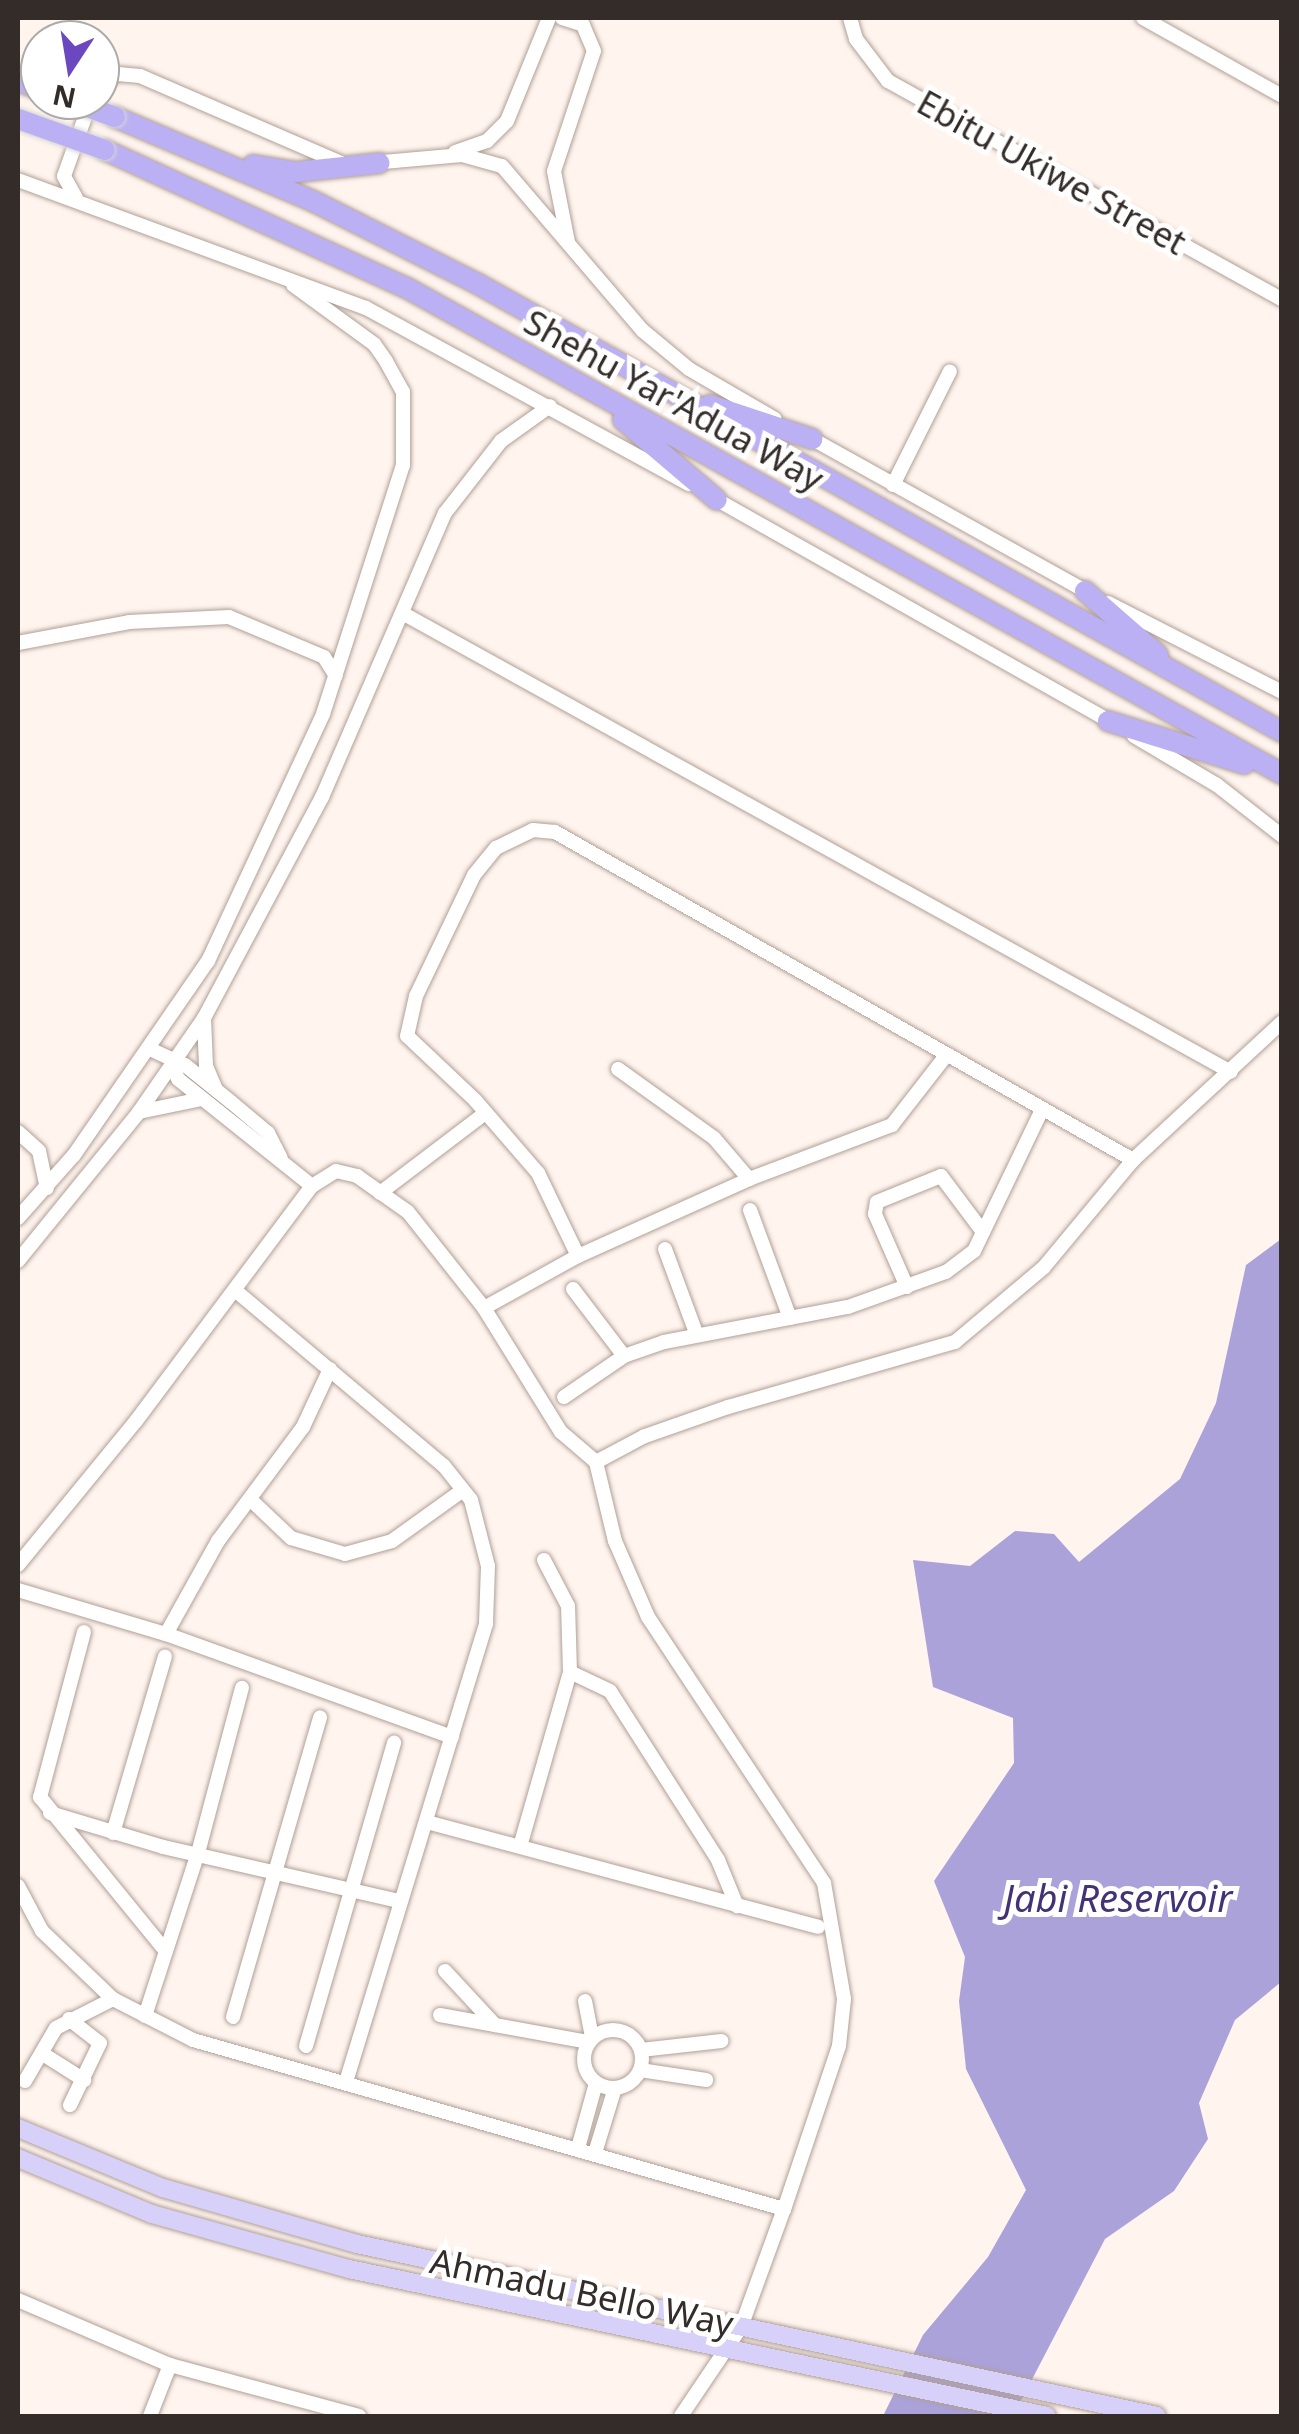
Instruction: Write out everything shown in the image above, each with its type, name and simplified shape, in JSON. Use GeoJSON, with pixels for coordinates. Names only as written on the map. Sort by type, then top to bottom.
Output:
{"type":"FeatureCollection","features":[{"type":"Feature","properties":{"kind":"highway","name":"Shehu Yar'Adua Way"},"geometry":{"type":"LineString","coordinates":[[18,118],[104,150],[326,247],[1282,777]]}},
{"type":"Feature","properties":{"kind":"highway","name":"Shehu Yar'Adua Way"},"geometry":{"type":"LineString","coordinates":[[120,118],[404,246],[1282,732]]}},
{"type":"Feature","properties":{"kind":"highway"},"geometry":{"type":"LineString","coordinates":[[168,139],[278,171],[380,163]]}},
{"type":"Feature","properties":{"kind":"highway"},"geometry":{"type":"LineString","coordinates":[[630,372],[812,439]]}},
{"type":"Feature","properties":{"kind":"highway"},"geometry":{"type":"LineString","coordinates":[[588,390],[717,500]]}},
{"type":"Feature","properties":{"kind":"highway"},"geometry":{"type":"LineString","coordinates":[[1085,591],[1163,658],[1248,713]]}},
{"type":"Feature","properties":{"kind":"highway"},"geometry":{"type":"LineString","coordinates":[[1108,721],[1282,777]]}},
{"type":"Feature","properties":{"kind":"main road","name":"Ahmadu Bello Way"},"geometry":{"type":"LineString","coordinates":[[18,2128],[163,2188],[282,2224],[1158,2416]]}},
{"type":"Feature","properties":{"kind":"main road","name":"Ahmadu Bello Way"},"geometry":{"type":"LineString","coordinates":[[18,2158],[143,2210],[254,2244],[726,2351],[1048,2416]]}},
{"type":"Feature","properties":{"kind":"street"},"geometry":{"type":"LineString","coordinates":[[435,156],[496,135],[516,106],[550,18]]}},
{"type":"Feature","properties":{"kind":"street"},"geometry":{"type":"LineString","coordinates":[[565,18],[586,21],[594,51],[580,83],[554,171],[568,245]]}},
{"type":"Feature","properties":{"kind":"street","name":"Ebitu Ukiwe Street"},"geometry":{"type":"LineString","coordinates":[[850,18],[856,39],[888,81],[1282,299]]}},
{"type":"Feature","properties":{"kind":"street"},"geometry":{"type":"LineString","coordinates":[[1142,18],[1282,96]]}},
{"type":"Feature","properties":{"kind":"street"},"geometry":{"type":"LineString","coordinates":[[120,74],[140,76],[321,158],[380,163],[435,156],[476,157],[502,166],[621,311],[676,359],[1085,591],[1282,692]]}},
{"type":"Feature","properties":{"kind":"street"},"geometry":{"type":"LineString","coordinates":[[80,202],[64,176],[83,120]]}},
{"type":"Feature","properties":{"kind":"street"},"geometry":{"type":"LineString","coordinates":[[18,180],[358,305],[550,406],[1108,721],[1217,785],[1282,836]]}},
{"type":"Feature","properties":{"kind":"street"},"geometry":{"type":"LineString","coordinates":[[18,1218],[74,1155],[208,961],[275,827],[336,676],[403,465],[403,392],[374,344],[276,273]]}},
{"type":"Feature","properties":{"kind":"street"},"geometry":{"type":"LineString","coordinates":[[347,322],[358,305]]}},
{"type":"Feature","properties":{"kind":"street"},"geometry":{"type":"LineString","coordinates":[[893,485],[950,371]]}},
{"type":"Feature","properties":{"kind":"street"},"geometry":{"type":"LineString","coordinates":[[18,1261],[139,1112],[204,1018],[322,797],[445,513],[501,441],[550,406]]}},
{"type":"Feature","properties":{"kind":"street"},"geometry":{"type":"LineString","coordinates":[[404,614],[1231,1072]]}},
{"type":"Feature","properties":{"kind":"street"},"geometry":{"type":"LineString","coordinates":[[18,644],[129,622],[219,617],[258,626],[324,657],[336,676]]}},
{"type":"Feature","properties":{"kind":"street"},"geometry":{"type":"LineString","coordinates":[[324,657],[344,652]]}},
{"type":"Feature","properties":{"kind":"street"},"geometry":{"type":"LineString","coordinates":[[578,1256],[538,1174],[407,1036],[416,996],[474,876],[496,848],[534,830],[555,832],[945,1057],[1134,1160]]}},
{"type":"Feature","properties":{"kind":"street"},"geometry":{"type":"LineString","coordinates":[[204,1018],[206,1066],[216,1091]]}},
{"type":"Feature","properties":{"kind":"street"},"geometry":{"type":"LineString","coordinates":[[596,1462],[645,1436],[760,1396],[954,1342],[1044,1267],[1134,1160],[1282,1022]]}},
{"type":"Feature","properties":{"kind":"street"},"geometry":{"type":"LineString","coordinates":[[150,1049],[172,1064],[185,1065],[268,1133],[282,1158]]}},
{"type":"Feature","properties":{"kind":"street"},"geometry":{"type":"LineString","coordinates":[[484,1308],[578,1256],[749,1178],[892,1126],[945,1057]]}},
{"type":"Feature","properties":{"kind":"street"},"geometry":{"type":"LineString","coordinates":[[172,1064],[178,1079],[200,1099],[282,1158],[312,1186]]}},
{"type":"Feature","properties":{"kind":"street"},"geometry":{"type":"LineString","coordinates":[[618,1069],[714,1138],[749,1178]]}},
{"type":"Feature","properties":{"kind":"street"},"geometry":{"type":"LineString","coordinates":[[139,1112],[200,1099]]}},
{"type":"Feature","properties":{"kind":"street"},"geometry":{"type":"LineString","coordinates":[[564,1396],[624,1356],[696,1333],[848,1308],[964,1262],[1042,1110]]}},
{"type":"Feature","properties":{"kind":"street"},"geometry":{"type":"LineString","coordinates":[[380,1193],[484,1114]]}},
{"type":"Feature","properties":{"kind":"street"},"geometry":{"type":"LineString","coordinates":[[18,1132],[39,1151],[74,1155]]}},
{"type":"Feature","properties":{"kind":"street"},"geometry":{"type":"LineString","coordinates":[[39,1151],[47,1188]]}},
{"type":"Feature","properties":{"kind":"street"},"geometry":{"type":"LineString","coordinates":[[20,1556],[236,1291],[312,1186],[336,1170],[408,1212],[484,1308],[561,1432],[596,1462],[632,1585],[803,1842],[824,1883],[836,1928],[844,1999],[840,2046],[741,2326],[681,2416]]}},
{"type":"Feature","properties":{"kind":"street"},"geometry":{"type":"LineString","coordinates":[[907,1287],[875,1214],[878,1202],[942,1176],[982,1232]]}},
{"type":"Feature","properties":{"kind":"street"},"geometry":{"type":"LineString","coordinates":[[750,1210],[790,1318]]}},
{"type":"Feature","properties":{"kind":"street"},"geometry":{"type":"LineString","coordinates":[[665,1248],[696,1333]]}},
{"type":"Feature","properties":{"kind":"street"},"geometry":{"type":"LineString","coordinates":[[573,1289],[624,1356]]}},
{"type":"Feature","properties":{"kind":"street"},"geometry":{"type":"LineString","coordinates":[[236,1291],[330,1369],[464,1490],[482,1536],[491,1592],[427,1822],[398,1901],[346,2081]]}},
{"type":"Feature","properties":{"kind":"street"},"geometry":{"type":"LineString","coordinates":[[166,1634],[218,1540],[252,1502],[303,1427],[330,1369]]}},
{"type":"Feature","properties":{"kind":"street"},"geometry":{"type":"LineString","coordinates":[[252,1502],[291,1538],[346,1554],[392,1542],[464,1490]]}},
{"type":"Feature","properties":{"kind":"street"},"geometry":{"type":"LineString","coordinates":[[521,1843],[570,1672],[568,1606],[544,1560]]}},
{"type":"Feature","properties":{"kind":"street"},"geometry":{"type":"LineString","coordinates":[[18,1590],[166,1634],[452,1737]]}},
{"type":"Feature","properties":{"kind":"street"},"geometry":{"type":"LineString","coordinates":[[84,1632],[40,1784],[49,1812],[164,1949]]}},
{"type":"Feature","properties":{"kind":"street"},"geometry":{"type":"LineString","coordinates":[[113,1833],[166,1656]]}},
{"type":"Feature","properties":{"kind":"street"},"geometry":{"type":"LineString","coordinates":[[570,1672],[610,1691],[718,1860],[737,1906]]}},
{"type":"Feature","properties":{"kind":"street"},"geometry":{"type":"LineString","coordinates":[[145,2016],[198,1854],[242,1688]]}},
{"type":"Feature","properties":{"kind":"street"},"geometry":{"type":"LineString","coordinates":[[234,2017],[320,1717]]}},
{"type":"Feature","properties":{"kind":"street"},"geometry":{"type":"LineString","coordinates":[[306,2046],[394,1744]]}},
{"type":"Feature","properties":{"kind":"street"},"geometry":{"type":"LineString","coordinates":[[49,1812],[113,1833],[276,1868],[398,1901]]}},
{"type":"Feature","properties":{"kind":"street"},"geometry":{"type":"LineString","coordinates":[[427,1822],[521,1843],[818,1926]]}},
{"type":"Feature","properties":{"kind":"street"},"geometry":{"type":"LineString","coordinates":[[18,1886],[42,1931],[114,1999],[193,2040],[784,2209]]}},
{"type":"Feature","properties":{"kind":"street"},"geometry":{"type":"LineString","coordinates":[[445,1971],[496,2026]]}},
{"type":"Feature","properties":{"kind":"street"},"geometry":{"type":"LineString","coordinates":[[25,2081],[56,2028],[69,2018],[114,1999]]}},
{"type":"Feature","properties":{"kind":"street"},"geometry":{"type":"LineString","coordinates":[[585,2001],[590,2040],[584,2068],[596,2083],[615,2088]]}},
{"type":"Feature","properties":{"kind":"street"},"geometry":{"type":"LineString","coordinates":[[440,2015],[590,2040],[623,2032],[641,2050],[640,2070]]}},
{"type":"Feature","properties":{"kind":"street"},"geometry":{"type":"LineString","coordinates":[[69,2018],[100,2043],[70,2105]]}},
{"type":"Feature","properties":{"kind":"street"},"geometry":{"type":"LineString","coordinates":[[641,2050],[721,2041]]}},
{"type":"Feature","properties":{"kind":"street"},"geometry":{"type":"LineString","coordinates":[[44,2054],[84,2080]]}},
{"type":"Feature","properties":{"kind":"street"},"geometry":{"type":"LineString","coordinates":[[595,2153],[615,2088],[640,2070],[706,2080]]}},
{"type":"Feature","properties":{"kind":"street"},"geometry":{"type":"LineString","coordinates":[[578,2148],[596,2083]]}},
{"type":"Feature","properties":{"kind":"street"},"geometry":{"type":"LineString","coordinates":[[18,2300],[170,2366],[360,2416]]}},
{"type":"Feature","properties":{"kind":"street"},"geometry":{"type":"LineString","coordinates":[[150,2416],[170,2366]]}},
{"type":"Feature","properties":{"kind":"water","name":"Jabi Reservoir"},"geometry":{"type":"Polygon","coordinates":[[[1281,1239],[1281,1982],[1235,2020],[1199,2103],[1208,2139],[1174,2191],[1105,2239],[1013,2416],[883,2416],[923,2335],[988,2257],[1026,2190],[966,2069],[959,2001],[965,1957],[934,1881],[1014,1763],[1013,1718],[933,1687],[913,1560],[970,1566],[1015,1531],[1054,1534],[1079,1562],[1180,1479],[1216,1403],[1246,1265],[1281,1239]]]}}]}
